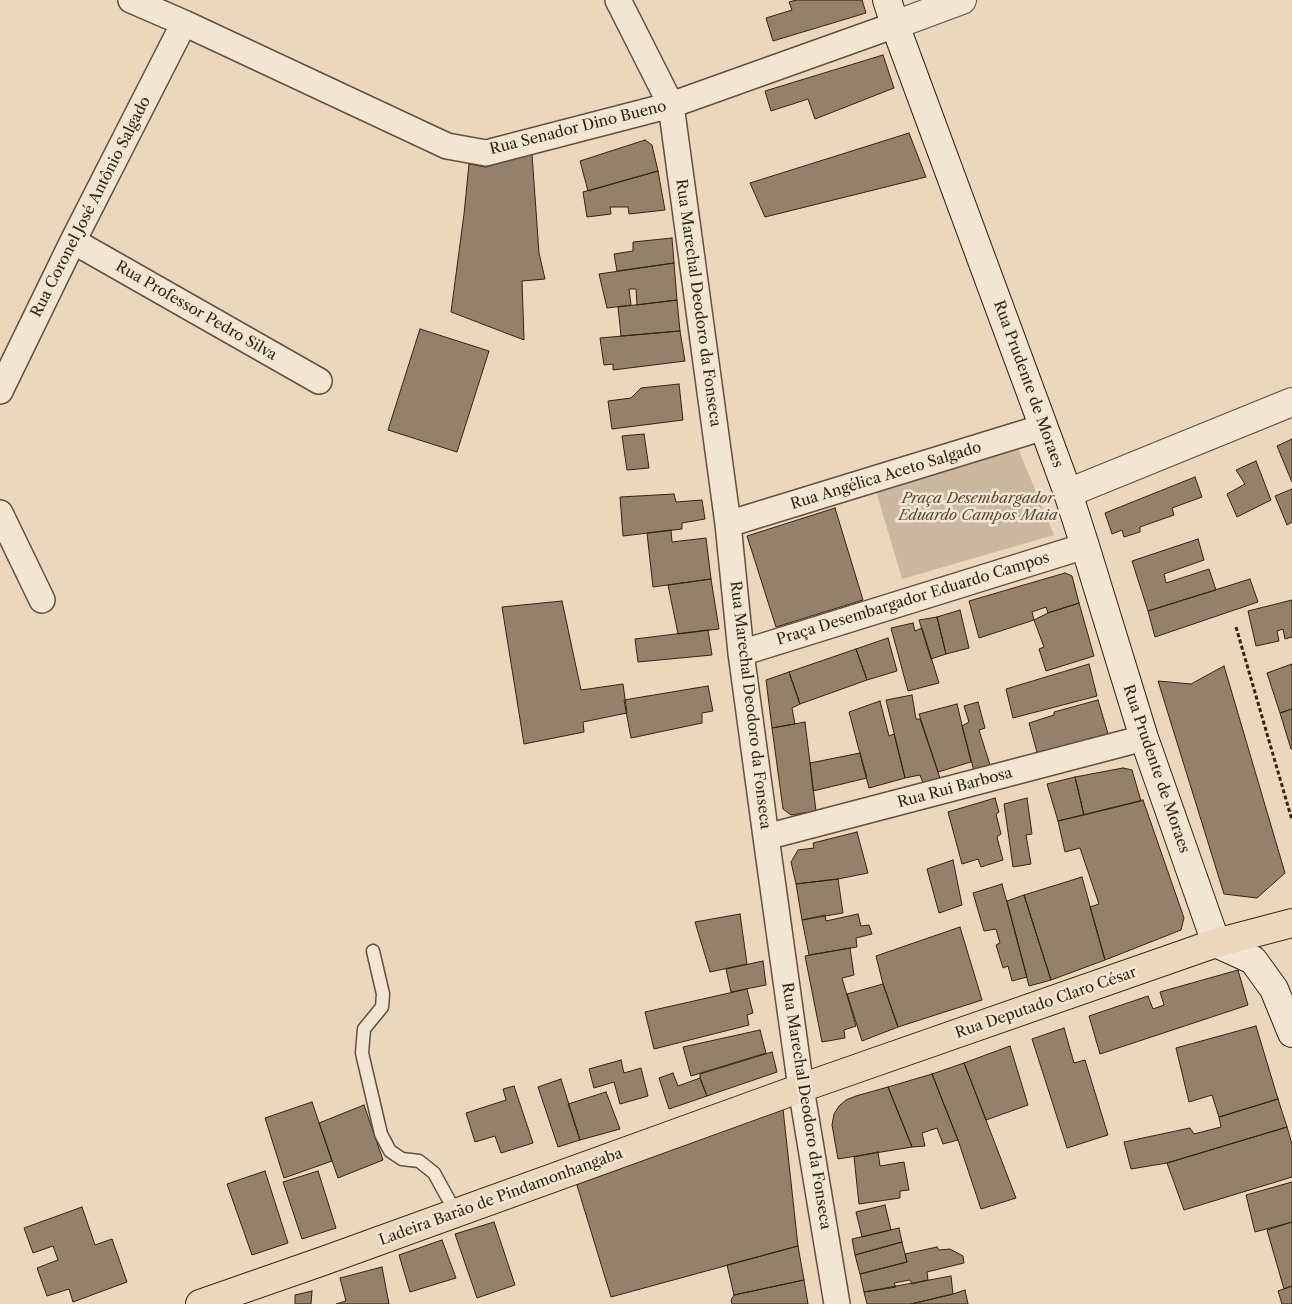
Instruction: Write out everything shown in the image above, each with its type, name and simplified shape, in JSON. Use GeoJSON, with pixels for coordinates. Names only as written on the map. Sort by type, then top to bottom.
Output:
{"type":"FeatureCollection","features":[{"type":"Feature","properties":{"kind":"main road"},"geometry":{"type":"LineString","coordinates":[[891,12],[962,0]]}},
{"type":"Feature","properties":{"kind":"main road","name":"Rua Prudente de Moraes"},"geometry":{"type":"LineString","coordinates":[[891,12],[1068,493],[1144,738],[1216,943]]}},
{"type":"Feature","properties":{"kind":"main road"},"geometry":{"type":"LineString","coordinates":[[1068,493],[1292,402]]}},
{"type":"Feature","properties":{"kind":"main road","name":"Rua Deputado Claro César"},"geometry":{"type":"LineString","coordinates":[[801,1088],[1216,943],[1292,923]]}},
{"type":"Feature","properties":{"kind":"main road"},"geometry":{"type":"LineString","coordinates":[[1216,943],[1253,960],[1274,989],[1291,1023]]}},
{"type":"Feature","properties":{"kind":"main road","name":"Ladeira Barão de Pindamonhangaba"},"geometry":{"type":"LineString","coordinates":[[200,1304],[801,1088]]}},
{"type":"Feature","properties":{"kind":"street","name":"Rua Senador Dino Bueno"},"geometry":{"type":"LineString","coordinates":[[131,0],[447,146],[486,153],[671,105],[891,12]]}},
{"type":"Feature","properties":{"kind":"street","name":"Rua Marechal Deodoro da Fonseca"},"geometry":{"type":"LineString","coordinates":[[618,0],[671,105],[728,524],[742,653],[766,837],[801,1088],[837,1304]]}},
{"type":"Feature","properties":{"kind":"street","name":"Rua Coronel José Antônio Salgado"},"geometry":{"type":"LineString","coordinates":[[0,392],[73,241],[184,23]]}},
{"type":"Feature","properties":{"kind":"street","name":"Rua Professor Pedro Silva"},"geometry":{"type":"LineString","coordinates":[[73,241],[319,381]]}},
{"type":"Feature","properties":{"kind":"street","name":"Rua Angélica Aceto Salgado"},"geometry":{"type":"LineString","coordinates":[[728,524],[1044,427]]}},
{"type":"Feature","properties":{"kind":"street"},"geometry":{"type":"LineString","coordinates":[[0,513],[42,600]]}},
{"type":"Feature","properties":{"kind":"street","name":"Praça Desembargador Eduardo Campos"},"geometry":{"type":"LineString","coordinates":[[742,653],[1085,546]]}},
{"type":"Feature","properties":{"kind":"street","name":"Rua Rui Barbosa"},"geometry":{"type":"LineString","coordinates":[[766,837],[1144,738]]}},
{"type":"Feature","properties":{"kind":"lane"},"geometry":{"type":"LineString","coordinates":[[373,951],[383,994],[382,1006],[364,1029],[362,1054],[381,1134],[390,1151],[402,1159],[419,1161],[434,1173],[456,1213]]}},
{"type":"Feature","properties":{"kind":"path"},"geometry":{"type":"LineString","coordinates":[[1236,627],[1292,820]]}},
{"type":"Feature","properties":{"kind":"green space","name":"Praça Desembargador Eduardo Campos Maia"},"geometry":{"type":"Polygon","coordinates":[[[1017,446],[1054,535],[902,579],[876,491],[1017,446]]]}},
{"type":"Feature","properties":{"kind":"building"},"geometry":{"type":"Polygon","coordinates":[[[796,0],[862,0],[866,13],[773,41],[766,18],[792,10],[789,2],[796,0]]]}},
{"type":"Feature","properties":{"kind":"building"},"geometry":{"type":"Polygon","coordinates":[[[883,55],[894,88],[815,119],[808,99],[771,111],[765,91],[883,55]]]}},
{"type":"Feature","properties":{"kind":"building"},"geometry":{"type":"Polygon","coordinates":[[[909,133],[926,177],[765,217],[750,183],[909,133]]]}},
{"type":"Feature","properties":{"kind":"building"},"geometry":{"type":"Polygon","coordinates":[[[645,140],[652,145],[658,171],[588,191],[580,161],[645,140]]]}},
{"type":"Feature","properties":{"kind":"building"},"geometry":{"type":"Polygon","coordinates":[[[532,154],[539,253],[545,279],[522,281],[524,340],[451,312],[469,164],[486,167],[532,154]]]}},
{"type":"Feature","properties":{"kind":"building"},"geometry":{"type":"Polygon","coordinates":[[[658,171],[665,210],[629,214],[628,207],[610,207],[611,214],[587,217],[583,192],[658,171]]]}},
{"type":"Feature","properties":{"kind":"building"},"geometry":{"type":"Polygon","coordinates":[[[672,238],[674,263],[617,271],[614,254],[633,251],[633,242],[672,238]]]}},
{"type":"Feature","properties":{"kind":"building"},"geometry":{"type":"Polygon","coordinates":[[[674,263],[677,300],[637,305],[636,289],[629,289],[631,305],[607,308],[599,274],[674,263]]]}},
{"type":"Feature","properties":{"kind":"building"},"geometry":{"type":"Polygon","coordinates":[[[677,300],[680,331],[621,336],[618,307],[677,300]]]}},
{"type":"Feature","properties":{"kind":"building"},"geometry":{"type":"Polygon","coordinates":[[[420,329],[489,351],[457,452],[388,430],[420,329]]]}},
{"type":"Feature","properties":{"kind":"building"},"geometry":{"type":"Polygon","coordinates":[[[680,331],[685,361],[613,370],[613,364],[604,365],[600,338],[680,331]]]}},
{"type":"Feature","properties":{"kind":"building"},"geometry":{"type":"Polygon","coordinates":[[[679,384],[683,420],[612,429],[608,401],[631,398],[641,388],[679,384]]]}},
{"type":"Feature","properties":{"kind":"building"},"geometry":{"type":"Polygon","coordinates":[[[644,434],[649,468],[627,470],[622,436],[644,434]]]}},
{"type":"Feature","properties":{"kind":"building"},"geometry":{"type":"Polygon","coordinates":[[[1292,439],[1292,482],[1277,446],[1292,439]]]}},
{"type":"Feature","properties":{"kind":"building"},"geometry":{"type":"Polygon","coordinates":[[[1256,461],[1271,500],[1237,517],[1227,494],[1245,484],[1236,470],[1256,461]]]}},
{"type":"Feature","properties":{"kind":"building"},"geometry":{"type":"Polygon","coordinates":[[[1195,477],[1202,497],[1172,508],[1174,515],[1140,527],[1140,532],[1124,537],[1122,530],[1112,534],[1105,513],[1195,477]]]}},
{"type":"Feature","properties":{"kind":"building"},"geometry":{"type":"Polygon","coordinates":[[[1292,489],[1292,522],[1287,525],[1275,496],[1292,489]]]}},
{"type":"Feature","properties":{"kind":"building"},"geometry":{"type":"Polygon","coordinates":[[[674,494],[676,502],[702,500],[705,519],[682,523],[682,529],[623,536],[620,497],[674,494]]]}},
{"type":"Feature","properties":{"kind":"building"},"geometry":{"type":"Polygon","coordinates":[[[835,508],[863,600],[776,627],[747,536],[835,508]]]}},
{"type":"Feature","properties":{"kind":"building"},"geometry":{"type":"Polygon","coordinates":[[[671,530],[672,542],[706,538],[711,579],[653,587],[647,533],[671,530]]]}},
{"type":"Feature","properties":{"kind":"building"},"geometry":{"type":"Polygon","coordinates":[[[1198,539],[1204,560],[1164,574],[1166,583],[1209,569],[1216,590],[1148,611],[1132,561],[1198,539]]]}},
{"type":"Feature","properties":{"kind":"building"},"geometry":{"type":"Polygon","coordinates":[[[1065,573],[1072,576],[1079,603],[1048,613],[1046,607],[1032,612],[1034,620],[979,638],[969,601],[1065,573]]]}},
{"type":"Feature","properties":{"kind":"building"},"geometry":{"type":"Polygon","coordinates":[[[711,579],[719,629],[678,634],[668,585],[711,579]]]}},
{"type":"Feature","properties":{"kind":"building"},"geometry":{"type":"Polygon","coordinates":[[[1250,579],[1258,602],[1155,637],[1148,611],[1250,579]]]}},
{"type":"Feature","properties":{"kind":"building"},"geometry":{"type":"Polygon","coordinates":[[[1292,600],[1292,637],[1285,639],[1283,629],[1277,631],[1279,641],[1256,646],[1248,611],[1292,600]]]}},
{"type":"Feature","properties":{"kind":"building"},"geometry":{"type":"Polygon","coordinates":[[[562,601],[581,690],[623,684],[627,713],[583,722],[584,732],[524,744],[502,607],[562,601]]]}},
{"type":"Feature","properties":{"kind":"building"},"geometry":{"type":"Polygon","coordinates":[[[1079,603],[1094,656],[1046,671],[1039,649],[1044,647],[1034,620],[1048,613],[1079,603]]]}},
{"type":"Feature","properties":{"kind":"building"},"geometry":{"type":"Polygon","coordinates":[[[960,610],[969,648],[946,654],[937,617],[960,610]]]}},
{"type":"Feature","properties":{"kind":"building"},"geometry":{"type":"Polygon","coordinates":[[[937,617],[946,654],[931,659],[919,620],[937,617]]]}},
{"type":"Feature","properties":{"kind":"building"},"geometry":{"type":"Polygon","coordinates":[[[913,623],[915,631],[922,628],[939,683],[908,691],[891,628],[913,623]]]}},
{"type":"Feature","properties":{"kind":"building"},"geometry":{"type":"Polygon","coordinates":[[[708,630],[712,655],[638,662],[635,639],[708,630]]]}},
{"type":"Feature","properties":{"kind":"building"},"geometry":{"type":"Polygon","coordinates":[[[888,638],[897,671],[867,680],[856,649],[888,638]]]}},
{"type":"Feature","properties":{"kind":"building"},"geometry":{"type":"Polygon","coordinates":[[[856,649],[867,680],[800,704],[789,672],[856,649]]]}},
{"type":"Feature","properties":{"kind":"building"},"geometry":{"type":"Polygon","coordinates":[[[1089,664],[1097,696],[1013,718],[1006,689],[1089,664]]]}},
{"type":"Feature","properties":{"kind":"building"},"geometry":{"type":"Polygon","coordinates":[[[1292,664],[1292,709],[1280,713],[1267,673],[1292,664]]]}},
{"type":"Feature","properties":{"kind":"building"},"geometry":{"type":"Polygon","coordinates":[[[1224,666],[1285,873],[1257,898],[1224,894],[1158,681],[1191,684],[1224,666]]]}},
{"type":"Feature","properties":{"kind":"building"},"geometry":{"type":"Polygon","coordinates":[[[789,672],[800,704],[792,708],[795,724],[772,728],[766,680],[789,672]]]}},
{"type":"Feature","properties":{"kind":"building"},"geometry":{"type":"Polygon","coordinates":[[[708,686],[713,711],[702,713],[702,723],[631,738],[624,700],[708,686]]]}},
{"type":"Feature","properties":{"kind":"building"},"geometry":{"type":"Polygon","coordinates":[[[912,695],[916,719],[920,719],[940,778],[923,783],[920,775],[905,778],[886,700],[912,695]]]}},
{"type":"Feature","properties":{"kind":"building"},"geometry":{"type":"Polygon","coordinates":[[[1098,700],[1109,737],[1038,756],[1029,723],[1054,715],[1054,712],[1098,700]]]}},
{"type":"Feature","properties":{"kind":"building"},"geometry":{"type":"Polygon","coordinates":[[[880,701],[889,736],[894,734],[905,778],[869,788],[849,712],[880,701]]]}},
{"type":"Feature","properties":{"kind":"building"},"geometry":{"type":"Polygon","coordinates":[[[978,702],[985,728],[979,730],[990,765],[974,771],[962,726],[969,722],[964,706],[978,702]]]}},
{"type":"Feature","properties":{"kind":"building"},"geometry":{"type":"Polygon","coordinates":[[[957,704],[971,762],[938,772],[919,714],[957,704]]]}},
{"type":"Feature","properties":{"kind":"building"},"geometry":{"type":"Polygon","coordinates":[[[1292,709],[1292,749],[1291,749],[1280,713],[1292,709]]]}},
{"type":"Feature","properties":{"kind":"building"},"geometry":{"type":"Polygon","coordinates":[[[805,722],[816,811],[791,815],[783,809],[772,728],[805,722]]]}},
{"type":"Feature","properties":{"kind":"building"},"geometry":{"type":"Polygon","coordinates":[[[860,753],[867,778],[813,791],[810,763],[860,753]]]}},
{"type":"Feature","properties":{"kind":"building"},"geometry":{"type":"Polygon","coordinates":[[[1123,768],[1132,770],[1141,801],[1084,815],[1075,777],[1123,768]]]}},
{"type":"Feature","properties":{"kind":"building"},"geometry":{"type":"Polygon","coordinates":[[[1075,777],[1084,815],[1058,821],[1047,784],[1075,777]]]}},
{"type":"Feature","properties":{"kind":"building"},"geometry":{"type":"Polygon","coordinates":[[[995,798],[999,812],[996,814],[1001,834],[997,837],[1003,860],[981,867],[978,859],[962,864],[948,812],[995,798]]]}},
{"type":"Feature","properties":{"kind":"building"},"geometry":{"type":"Polygon","coordinates":[[[1027,798],[1032,834],[1026,835],[1031,864],[1013,867],[1004,804],[1027,798]]]}},
{"type":"Feature","properties":{"kind":"building"},"geometry":{"type":"Polygon","coordinates":[[[1143,800],[1184,918],[1181,930],[1105,960],[1090,907],[1099,904],[1080,848],[1065,852],[1058,821],[1143,800]]]}},
{"type":"Feature","properties":{"kind":"building"},"geometry":{"type":"Polygon","coordinates":[[[857,832],[868,873],[796,884],[791,862],[798,850],[814,848],[813,843],[857,832]]]}},
{"type":"Feature","properties":{"kind":"building"},"geometry":{"type":"Polygon","coordinates":[[[953,860],[962,905],[939,913],[927,869],[953,860]]]}},
{"type":"Feature","properties":{"kind":"building"},"geometry":{"type":"Polygon","coordinates":[[[1082,877],[1105,960],[1051,980],[1024,895],[1082,877]]]}},
{"type":"Feature","properties":{"kind":"building"},"geometry":{"type":"Polygon","coordinates":[[[838,879],[843,913],[802,920],[796,884],[838,879]]]}},
{"type":"Feature","properties":{"kind":"building"},"geometry":{"type":"Polygon","coordinates":[[[1002,884],[1027,977],[1012,981],[1008,966],[1003,968],[996,945],[1000,943],[996,929],[984,931],[973,893],[1002,884]]]}},
{"type":"Feature","properties":{"kind":"building"},"geometry":{"type":"Polygon","coordinates":[[[1024,895],[1051,980],[1029,986],[1007,901],[1024,895]]]}},
{"type":"Feature","properties":{"kind":"building"},"geometry":{"type":"Polygon","coordinates":[[[740,914],[747,964],[710,972],[695,922],[740,914]]]}},
{"type":"Feature","properties":{"kind":"building"},"geometry":{"type":"Polygon","coordinates":[[[858,914],[861,926],[869,925],[872,934],[856,938],[857,947],[809,955],[802,920],[825,915],[826,921],[858,914]]]}},
{"type":"Feature","properties":{"kind":"building"},"geometry":{"type":"Polygon","coordinates":[[[960,927],[982,1000],[898,1027],[883,984],[876,956],[960,927]]]}},
{"type":"Feature","properties":{"kind":"building"},"geometry":{"type":"Polygon","coordinates":[[[850,948],[854,975],[842,978],[856,1026],[844,1030],[845,1038],[822,1042],[805,956],[850,948]]]}},
{"type":"Feature","properties":{"kind":"building"},"geometry":{"type":"Polygon","coordinates":[[[763,961],[766,985],[731,992],[726,969],[763,961]]]}},
{"type":"Feature","properties":{"kind":"building"},"geometry":{"type":"Polygon","coordinates":[[[1238,970],[1248,1005],[1100,1054],[1089,1016],[1148,996],[1153,1009],[1164,1005],[1160,992],[1238,970]]]}},
{"type":"Feature","properties":{"kind":"building"},"geometry":{"type":"Polygon","coordinates":[[[883,984],[898,1027],[862,1041],[847,994],[883,984]]]}},
{"type":"Feature","properties":{"kind":"building"},"geometry":{"type":"Polygon","coordinates":[[[747,989],[753,1013],[747,1015],[749,1025],[654,1049],[645,1012],[747,989]]]}},
{"type":"Feature","properties":{"kind":"building"},"geometry":{"type":"Polygon","coordinates":[[[1256,1026],[1278,1099],[1219,1117],[1212,1095],[1189,1102],[1176,1048],[1256,1026]]]}},
{"type":"Feature","properties":{"kind":"building"},"geometry":{"type":"Polygon","coordinates":[[[1064,1028],[1074,1063],[1085,1060],[1108,1135],[1067,1148],[1032,1039],[1064,1028]]]}},
{"type":"Feature","properties":{"kind":"building"},"geometry":{"type":"Polygon","coordinates":[[[760,1030],[766,1053],[691,1076],[683,1047],[760,1030]]]}},
{"type":"Feature","properties":{"kind":"building"},"geometry":{"type":"Polygon","coordinates":[[[1010,1046],[1028,1105],[986,1120],[964,1063],[1010,1046]]]}},
{"type":"Feature","properties":{"kind":"building"},"geometry":{"type":"Polygon","coordinates":[[[772,1052],[777,1072],[707,1096],[700,1074],[772,1052]]]}},
{"type":"Feature","properties":{"kind":"building"},"geometry":{"type":"Polygon","coordinates":[[[621,1060],[624,1073],[641,1068],[648,1096],[620,1104],[614,1082],[594,1088],[589,1069],[621,1060]]]}},
{"type":"Feature","properties":{"kind":"building"},"geometry":{"type":"Polygon","coordinates":[[[964,1063],[1016,1198],[981,1209],[958,1140],[932,1074],[964,1063]]]}},
{"type":"Feature","properties":{"kind":"building"},"geometry":{"type":"Polygon","coordinates":[[[673,1073],[678,1086],[700,1078],[707,1096],[669,1109],[659,1078],[673,1073]]]}},
{"type":"Feature","properties":{"kind":"building"},"geometry":{"type":"Polygon","coordinates":[[[932,1074],[958,1140],[943,1144],[937,1128],[922,1133],[925,1146],[912,1147],[888,1087],[932,1074]]]}},
{"type":"Feature","properties":{"kind":"building"},"geometry":{"type":"Polygon","coordinates":[[[561,1079],[580,1140],[558,1147],[538,1087],[561,1079]]]}},
{"type":"Feature","properties":{"kind":"building"},"geometry":{"type":"Polygon","coordinates":[[[514,1086],[533,1143],[501,1153],[495,1136],[475,1142],[466,1113],[506,1100],[503,1089],[514,1086]]]}},
{"type":"Feature","properties":{"kind":"building"},"geometry":{"type":"Polygon","coordinates":[[[888,1087],[912,1147],[838,1159],[832,1125],[834,1114],[839,1106],[846,1100],[856,1096],[888,1087]]]}},
{"type":"Feature","properties":{"kind":"building"},"geometry":{"type":"Polygon","coordinates":[[[606,1092],[620,1129],[580,1140],[568,1104],[606,1092]]]}},
{"type":"Feature","properties":{"kind":"building"},"geometry":{"type":"Polygon","coordinates":[[[1278,1099],[1287,1127],[1167,1163],[1131,1169],[1124,1142],[1190,1128],[1194,1134],[1221,1127],[1219,1117],[1278,1099]]]}},
{"type":"Feature","properties":{"kind":"building"},"geometry":{"type":"Polygon","coordinates":[[[312,1102],[332,1161],[284,1178],[265,1118],[312,1102]]]}},
{"type":"Feature","properties":{"kind":"building"},"geometry":{"type":"Polygon","coordinates":[[[364,1105],[383,1160],[338,1178],[319,1123],[364,1105]]]}},
{"type":"Feature","properties":{"kind":"building"},"geometry":{"type":"Polygon","coordinates":[[[783,1109],[798,1246],[611,1297],[576,1182],[783,1109]]]}},
{"type":"Feature","properties":{"kind":"building"},"geometry":{"type":"Polygon","coordinates":[[[1287,1127],[1292,1144],[1292,1177],[1184,1210],[1167,1163],[1287,1127]]]}},
{"type":"Feature","properties":{"kind":"building"},"geometry":{"type":"Polygon","coordinates":[[[878,1152],[880,1166],[904,1162],[909,1190],[900,1191],[900,1198],[859,1204],[854,1157],[878,1152]]]}},
{"type":"Feature","properties":{"kind":"building"},"geometry":{"type":"Polygon","coordinates":[[[265,1171],[288,1243],[252,1255],[227,1184],[265,1171]]]}},
{"type":"Feature","properties":{"kind":"building"},"geometry":{"type":"Polygon","coordinates":[[[318,1171],[336,1228],[302,1239],[283,1182],[318,1171]]]}},
{"type":"Feature","properties":{"kind":"building"},"geometry":{"type":"Polygon","coordinates":[[[1292,1182],[1292,1222],[1255,1232],[1246,1195],[1292,1182]]]}},
{"type":"Feature","properties":{"kind":"building"},"geometry":{"type":"Polygon","coordinates":[[[885,1205],[891,1230],[862,1237],[856,1212],[885,1205]]]}},
{"type":"Feature","properties":{"kind":"building"},"geometry":{"type":"Polygon","coordinates":[[[82,1207],[95,1245],[112,1239],[127,1282],[73,1302],[69,1289],[47,1296],[37,1268],[58,1260],[53,1246],[33,1253],[24,1228],[82,1207]]]}},
{"type":"Feature","properties":{"kind":"building"},"geometry":{"type":"Polygon","coordinates":[[[494,1222],[515,1285],[477,1298],[455,1234],[494,1222]]]}},
{"type":"Feature","properties":{"kind":"building"},"geometry":{"type":"Polygon","coordinates":[[[1292,1222],[1292,1286],[1284,1289],[1267,1230],[1292,1222]]]}},
{"type":"Feature","properties":{"kind":"building"},"geometry":{"type":"Polygon","coordinates":[[[899,1228],[902,1242],[855,1255],[852,1239],[899,1228]]]}},
{"type":"Feature","properties":{"kind":"building"},"geometry":{"type":"Polygon","coordinates":[[[442,1240],[456,1278],[410,1292],[399,1255],[442,1240]]]}},
{"type":"Feature","properties":{"kind":"building"},"geometry":{"type":"Polygon","coordinates":[[[902,1242],[907,1262],[860,1274],[855,1255],[902,1242]]]}},
{"type":"Feature","properties":{"kind":"building"},"geometry":{"type":"Polygon","coordinates":[[[798,1246],[804,1280],[734,1295],[727,1265],[798,1246]]]}},
{"type":"Feature","properties":{"kind":"building"},"geometry":{"type":"Polygon","coordinates":[[[937,1247],[939,1250],[950,1249],[963,1256],[964,1263],[927,1272],[928,1280],[912,1284],[910,1280],[894,1283],[896,1287],[864,1292],[860,1274],[907,1262],[905,1254],[937,1247]]]}},
{"type":"Feature","properties":{"kind":"building"},"geometry":{"type":"Polygon","coordinates":[[[382,1267],[389,1304],[336,1304],[346,1301],[340,1278],[382,1267]]]}},
{"type":"Feature","properties":{"kind":"building"},"geometry":{"type":"Polygon","coordinates":[[[951,1276],[953,1294],[911,1304],[867,1304],[864,1292],[951,1276]]]}},
{"type":"Feature","properties":{"kind":"building"},"geometry":{"type":"Polygon","coordinates":[[[804,1280],[808,1304],[732,1304],[731,1300],[734,1295],[804,1280]]]}},
{"type":"Feature","properties":{"kind":"building"},"geometry":{"type":"Polygon","coordinates":[[[1292,1286],[1292,1304],[1282,1304],[1278,1291],[1292,1286]]]}},
{"type":"Feature","properties":{"kind":"building"},"geometry":{"type":"Polygon","coordinates":[[[965,1290],[968,1304],[911,1304],[953,1294],[965,1290]]]}},
{"type":"Feature","properties":{"kind":"building"},"geometry":{"type":"Polygon","coordinates":[[[312,1291],[311,1304],[295,1304],[295,1295],[312,1291]]]}}]}
